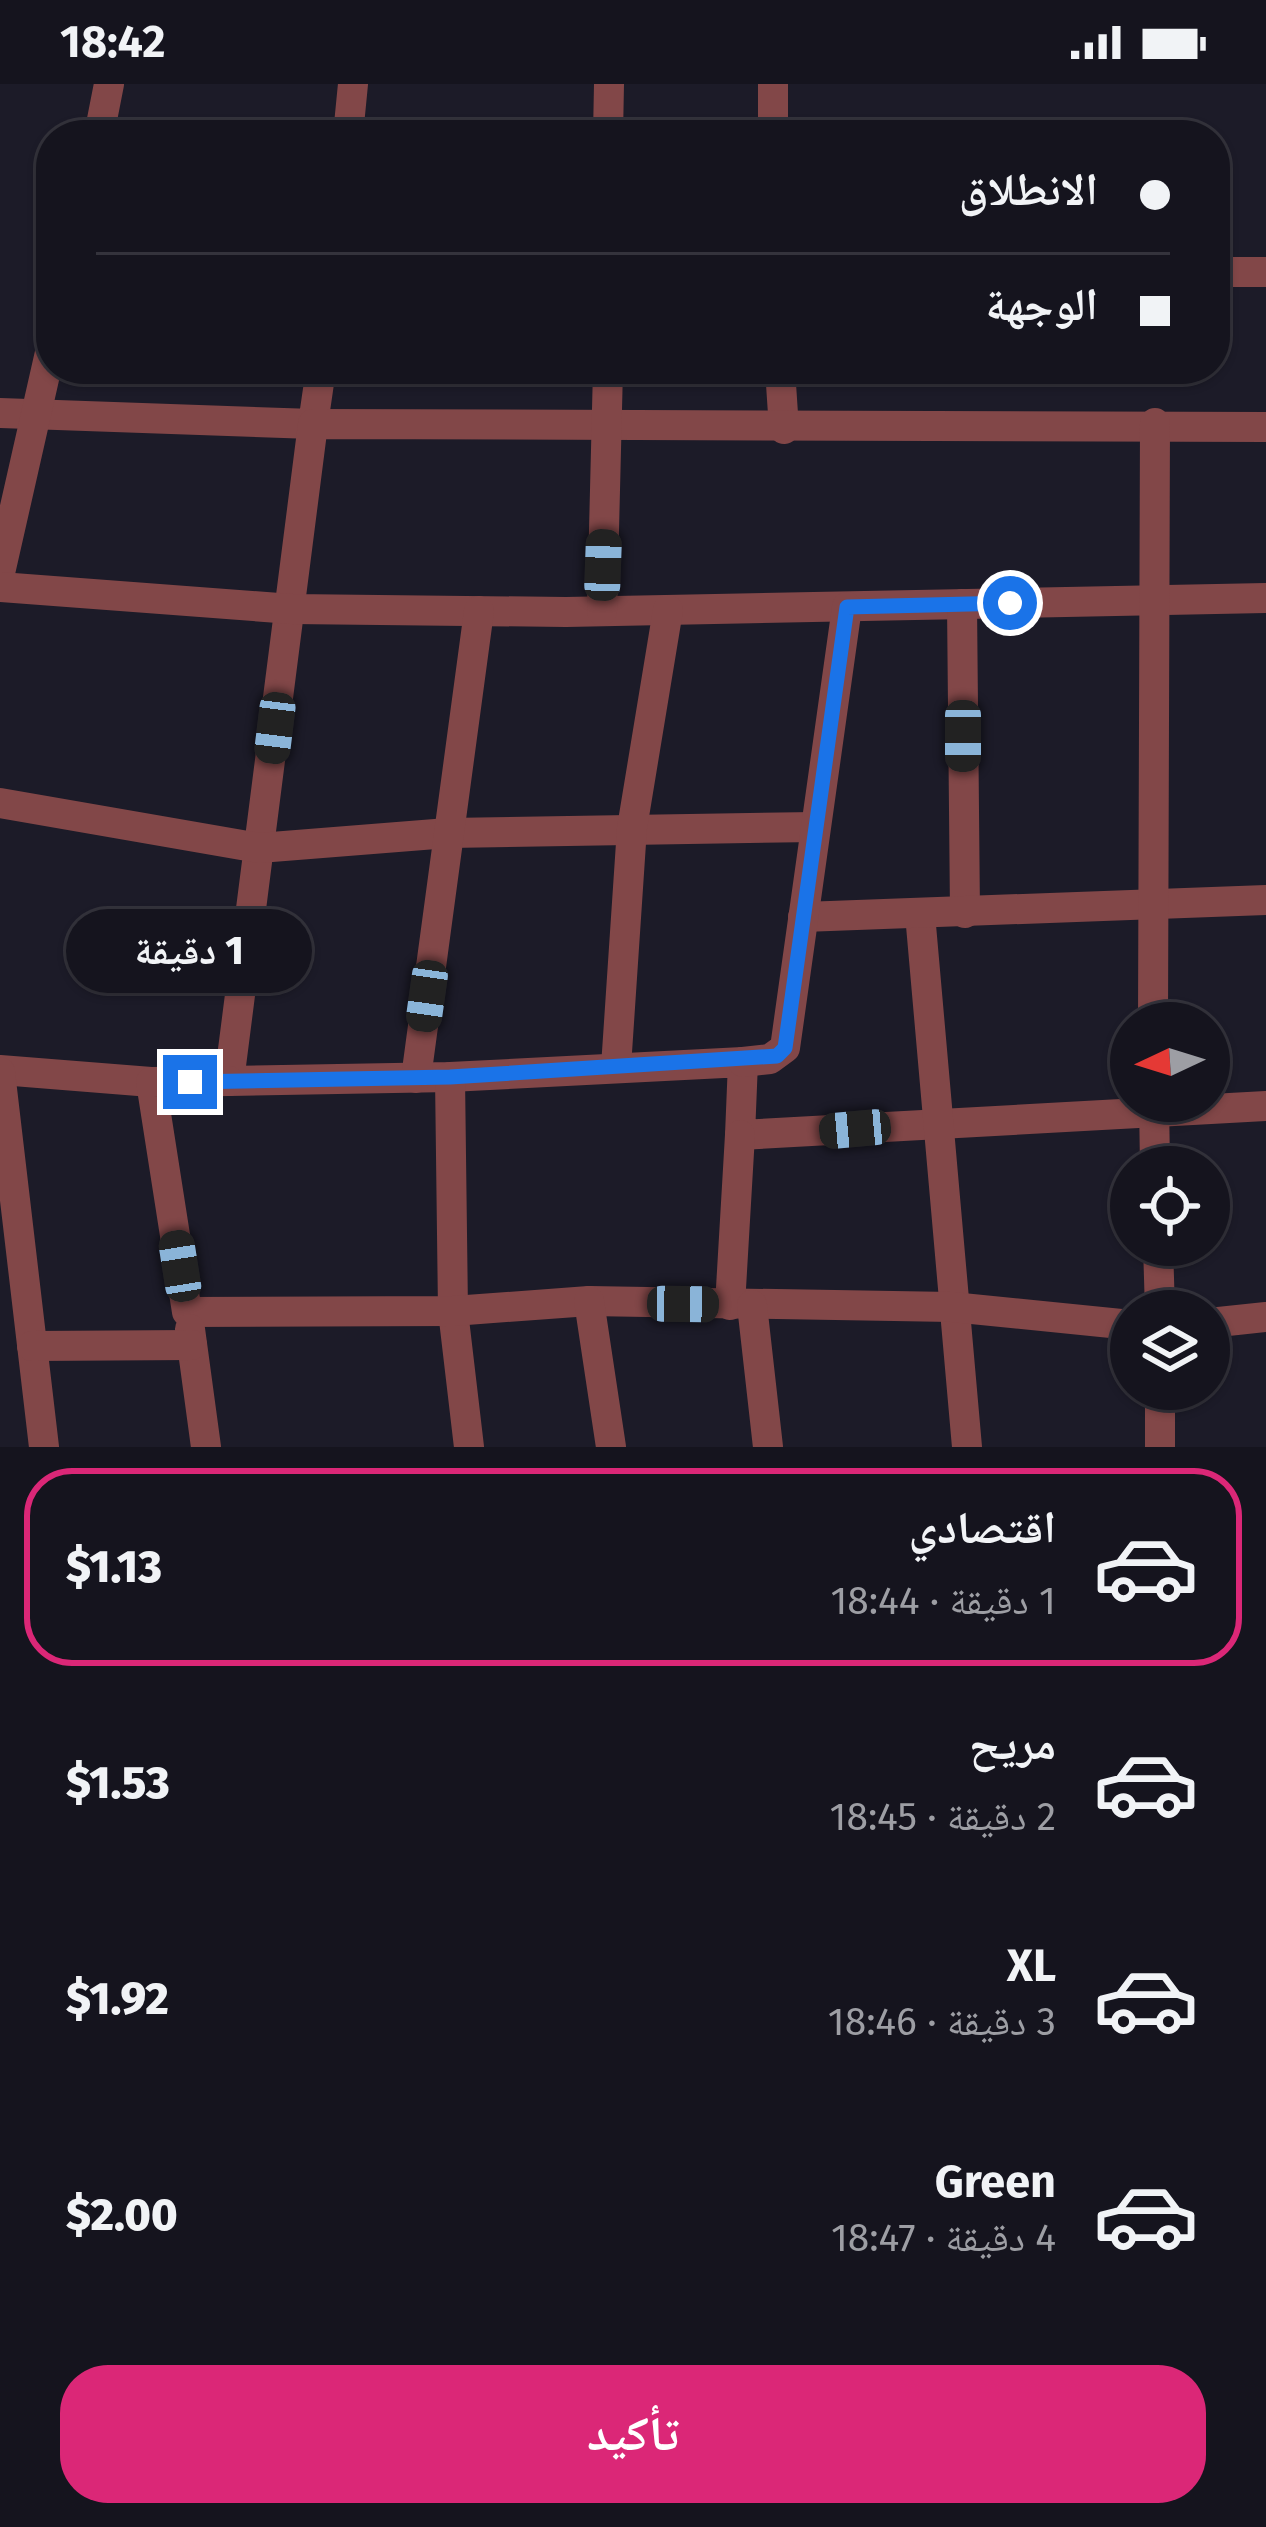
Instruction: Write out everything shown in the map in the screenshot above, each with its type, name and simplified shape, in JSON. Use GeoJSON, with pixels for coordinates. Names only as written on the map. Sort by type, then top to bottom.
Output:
{"type":"FeatureCollection","features":[{"type":"Feature","properties":{"kind":"street"},"geometry":{"type":"LineString","coordinates":[[101,120],[109,84]]}},
{"type":"Feature","properties":{"kind":"street"},"geometry":{"type":"LineString","coordinates":[[349,120],[353,84]]}},
{"type":"Feature","properties":{"kind":"street"},"geometry":{"type":"LineString","coordinates":[[608,120],[609,84]]}},
{"type":"Feature","properties":{"kind":"street"},"geometry":{"type":"LineString","coordinates":[[773,84],[773,120]]}},
{"type":"Feature","properties":{"kind":"street"},"geometry":{"type":"LineString","coordinates":[[1230,272],[1266,272]]}},
{"type":"Feature","properties":{"kind":"street"},"geometry":{"type":"LineString","coordinates":[[0,573],[43,384]]}},
{"type":"Feature","properties":{"kind":"street"},"geometry":{"type":"LineString","coordinates":[[230,1081],[319,384]]}},
{"type":"Feature","properties":{"kind":"street"},"geometry":{"type":"LineString","coordinates":[[602,611],[608,384]]}},
{"type":"Feature","properties":{"kind":"street"},"geometry":{"type":"LineString","coordinates":[[781,384],[784,429]]}},
{"type":"Feature","properties":{"kind":"street"},"geometry":{"type":"LineString","coordinates":[[0,413],[314,424],[784,429],[1155,423],[1266,427]]}},
{"type":"Feature","properties":{"kind":"street"},"geometry":{"type":"LineString","coordinates":[[1153,1002],[1155,423]]}},
{"type":"Feature","properties":{"kind":"street"},"geometry":{"type":"LineString","coordinates":[[0,586],[292,609],[479,611],[1266,598]]}},
{"type":"Feature","properties":{"kind":"street"},"geometry":{"type":"LineString","coordinates":[[962,604],[965,913]]}},
{"type":"Feature","properties":{"kind":"street"},"geometry":{"type":"LineString","coordinates":[[44,1447],[32,1346],[12,1272],[0,1071],[152,1082],[230,1081],[450,1077],[770,1059],[785,1048],[847,607]]}},
{"type":"Feature","properties":{"kind":"street"},"geometry":{"type":"LineString","coordinates":[[616,1067],[632,828],[668,610]]}},
{"type":"Feature","properties":{"kind":"street"},"geometry":{"type":"LineString","coordinates":[[416,1078],[479,611]]}},
{"type":"Feature","properties":{"kind":"street"},"geometry":{"type":"LineString","coordinates":[[0,803],[260,848],[448,833],[815,827]]}},
{"type":"Feature","properties":{"kind":"street"},"geometry":{"type":"LineString","coordinates":[[803,917],[1151,908],[1266,900]]}},
{"type":"Feature","properties":{"kind":"street"},"geometry":{"type":"LineString","coordinates":[[920,914],[967,1447]]}},
{"type":"Feature","properties":{"kind":"street"},"geometry":{"type":"LineString","coordinates":[[743,1062],[741,1305],[768,1447]]}},
{"type":"Feature","properties":{"kind":"street"},"geometry":{"type":"LineString","coordinates":[[450,1077],[453,1311],[469,1447]]}},
{"type":"Feature","properties":{"kind":"street"},"geometry":{"type":"LineString","coordinates":[[152,1082],[206,1447]]}},
{"type":"Feature","properties":{"kind":"street"},"geometry":{"type":"LineString","coordinates":[[1230,1106],[1266,1106]]}},
{"type":"Feature","properties":{"kind":"street"},"geometry":{"type":"LineString","coordinates":[[740,1136],[1110,1109]]}},
{"type":"Feature","properties":{"kind":"street"},"geometry":{"type":"LineString","coordinates":[[187,1312],[453,1311],[590,1301],[952,1307],[1110,1323]]}},
{"type":"Feature","properties":{"kind":"street"},"geometry":{"type":"LineString","coordinates":[[590,1301],[611,1447]]}},
{"type":"Feature","properties":{"kind":"street"},"geometry":{"type":"LineString","coordinates":[[1230,1321],[1266,1317]]}},
{"type":"Feature","properties":{"kind":"street"},"geometry":{"type":"LineString","coordinates":[[32,1346],[192,1346]]}},
{"type":"Feature","properties":{"kind":"street"},"geometry":{"type":"LineString","coordinates":[[1160,1410],[1160,1447]]}},
{"type":"Feature","properties":{"kind":"route"},"geometry":{"type":"LineString","coordinates":[[190,1082],[450,1077],[743,1062],[777,1056],[785,1048],[847,607],[1010,603]]}}]}
